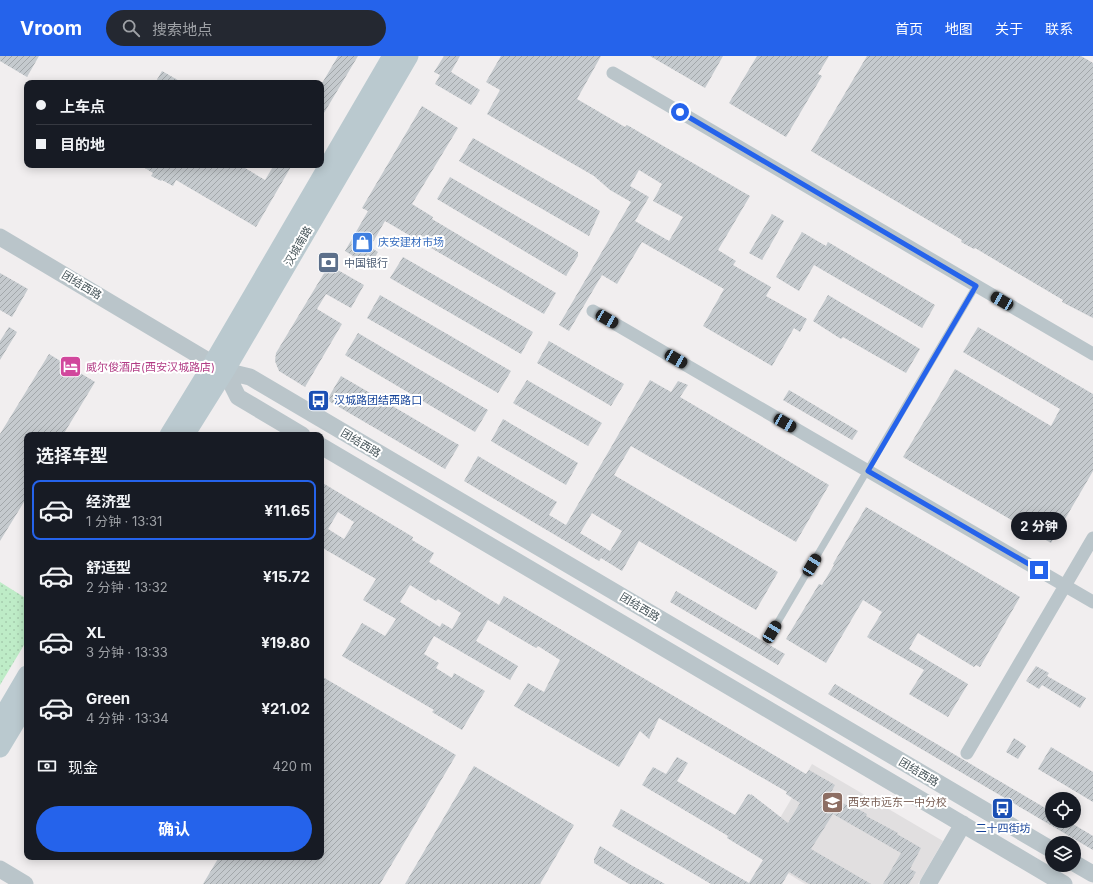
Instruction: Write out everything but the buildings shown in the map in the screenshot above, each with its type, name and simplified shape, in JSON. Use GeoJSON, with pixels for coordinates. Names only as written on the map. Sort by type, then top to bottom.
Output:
{"type":"FeatureCollection","features":[{"type":"Feature","properties":{"kind":"main road","name":"汉城南路"},"geometry":{"type":"LineString","coordinates":[[186,432],[219,367],[392,56]]}},
{"type":"Feature","properties":{"kind":"main road","name":"汉城南路"},"geometry":{"type":"LineString","coordinates":[[171,432],[219,367],[409,56]]}},
{"type":"Feature","properties":{"kind":"main road"},"geometry":{"type":"LineString","coordinates":[[0,720],[24,680]]}},
{"type":"Feature","properties":{"kind":"main road"},"geometry":{"type":"LineString","coordinates":[[0,748],[24,708]]}},
{"type":"Feature","properties":{"kind":"street"},"geometry":{"type":"LineString","coordinates":[[613,73],[1093,354]]}},
{"type":"Feature","properties":{"kind":"street","name":"团结西路"},"geometry":{"type":"LineString","coordinates":[[0,237],[219,367],[250,377],[1045,846]]}},
{"type":"Feature","properties":{"kind":"street"},"geometry":{"type":"LineString","coordinates":[[593,311],[1093,602]]}},
{"type":"Feature","properties":{"kind":"street"},"geometry":{"type":"LineString","coordinates":[[219,367],[238,397],[297,432]]}},
{"type":"Feature","properties":{"kind":"street","name":"团结西路"},"geometry":{"type":"LineString","coordinates":[[324,448],[1064,884]]}},
{"type":"Feature","properties":{"kind":"street"},"geometry":{"type":"LineString","coordinates":[[967,753],[1093,538]]}},
{"type":"Feature","properties":{"kind":"street"},"geometry":{"type":"LineString","coordinates":[[928,884],[963,824]]}},
{"type":"Feature","properties":{"kind":"street"},"geometry":{"type":"LineString","coordinates":[[1081,867],[1093,874]]}},
{"type":"Feature","properties":{"kind":"street"},"geometry":{"type":"LineString","coordinates":[[0,869],[25,884]]}},
{"type":"Feature","properties":{"kind":"lane"},"geometry":{"type":"LineString","coordinates":[[772,632],[976,286]]}},
{"type":"Feature","properties":{"kind":"shaded area","name":"西安市远东一中分校"},"geometry":{"type":"Polygon","coordinates":[[[812,764],[943,841],[918,884],[805,884],[758,855],[812,764]]]}},
{"type":"Feature","properties":{"kind":"green space"},"geometry":{"type":"Polygon","coordinates":[[[0,582],[24,597],[24,645],[0,685],[0,582]]]}},
{"type":"Feature","properties":{"kind":"place","name":"庆安建材市场"},"geometry":{"type":"Point","coordinates":[362,242]}},
{"type":"Feature","properties":{"kind":"place","name":"中国银行"},"geometry":{"type":"Point","coordinates":[328,263]}},
{"type":"Feature","properties":{"kind":"place","name":"威尔俊酒店(西安汉城路店)"},"geometry":{"type":"Point","coordinates":[71,367]}},
{"type":"Feature","properties":{"kind":"place","name":"汉城路团结西路口"},"geometry":{"type":"Point","coordinates":[318,400]}},
{"type":"Feature","properties":{"kind":"place","name":"西安市远东一中分校"},"geometry":{"type":"Point","coordinates":[833,802]}},
{"type":"Feature","properties":{"kind":"place","name":"二十四街坊"},"geometry":{"type":"Point","coordinates":[1003,808]}},
{"type":"Feature","properties":{"kind":"route"},"geometry":{"type":"LineString","coordinates":[[680,112],[976,286],[868,471],[1039,570]]}}]}
